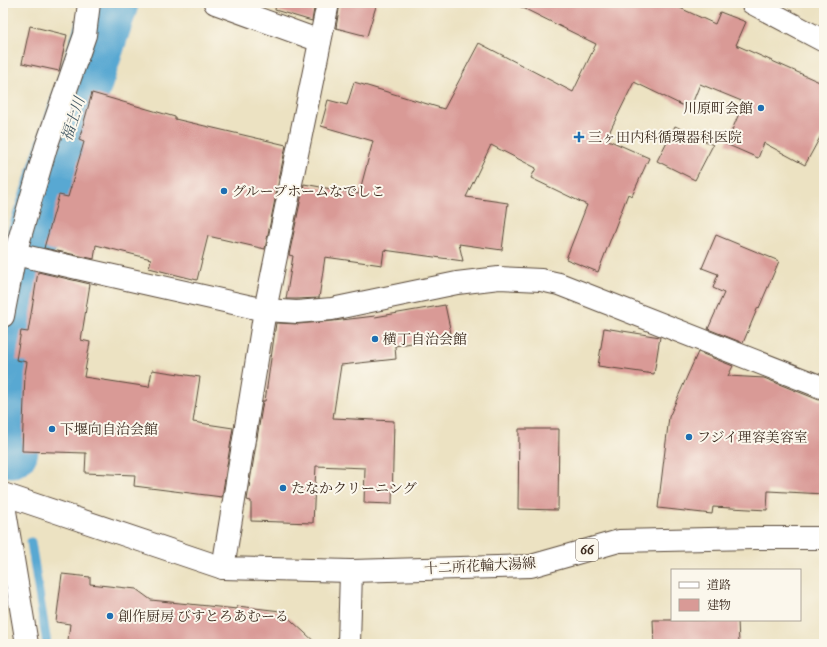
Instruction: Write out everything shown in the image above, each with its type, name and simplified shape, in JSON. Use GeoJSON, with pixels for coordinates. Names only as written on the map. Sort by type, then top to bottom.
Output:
{"type":"FeatureCollection","features":[{"type":"Feature","properties":{"kind":"street"},"geometry":{"type":"LineString","coordinates":[[3,316],[15,254],[46,147],[85,35],[89,3]]}},
{"type":"Feature","properties":{"kind":"street"},"geometry":{"type":"LineString","coordinates":[[215,3],[320,41]]}},
{"type":"Feature","properties":{"kind":"street"},"geometry":{"type":"LineString","coordinates":[[223,568],[265,310],[328,3]]}},
{"type":"Feature","properties":{"kind":"street"},"geometry":{"type":"LineString","coordinates":[[752,3],[824,41]]}},
{"type":"Feature","properties":{"kind":"street"},"geometry":{"type":"LineString","coordinates":[[15,254],[265,310],[297,312],[332,309],[457,283],[499,278],[541,280],[566,286],[824,388]]}},
{"type":"Feature","properties":{"kind":"street","name":"十二所花輪大湯線"},"geometry":{"type":"LineString","coordinates":[[3,494],[223,568],[351,571],[530,566],[619,542],[746,538],[824,538]]}},
{"type":"Feature","properties":{"kind":"street"},"geometry":{"type":"LineString","coordinates":[[3,499],[27,644]]}},
{"type":"Feature","properties":{"kind":"street"},"geometry":{"type":"LineString","coordinates":[[349,644],[351,571]]}},
{"type":"Feature","properties":{"kind":"building"},"geometry":{"type":"Polygon","coordinates":[[[276,3],[315,3],[312,21],[275,10],[276,3]]]}},
{"type":"Feature","properties":{"kind":"building"},"geometry":{"type":"Polygon","coordinates":[[[340,3],[377,3],[367,36],[336,28],[340,3]]]}},
{"type":"Feature","properties":{"kind":"building"},"geometry":{"type":"Polygon","coordinates":[[[513,3],[669,3],[715,24],[720,12],[746,22],[736,45],[824,84],[824,130],[805,165],[764,143],[758,158],[726,144],[744,102],[700,84],[690,109],[634,82],[606,139],[649,158],[632,196],[628,194],[598,272],[566,259],[587,205],[531,178],[536,168],[491,145],[466,197],[508,203],[502,250],[459,244],[463,261],[384,250],[382,265],[325,257],[319,298],[286,299],[293,256],[289,255],[304,184],[359,194],[373,141],[321,126],[328,100],[347,105],[354,82],[444,109],[479,43],[573,92],[596,44],[513,3]]]}},
{"type":"Feature","properties":{"kind":"building"},"geometry":{"type":"Polygon","coordinates":[[[30,26],[67,35],[59,71],[22,63],[30,26]]]}},
{"type":"Feature","properties":{"kind":"building"},"geometry":{"type":"Polygon","coordinates":[[[92,93],[175,117],[175,119],[286,145],[265,249],[208,236],[197,280],[149,268],[151,259],[96,245],[94,259],[44,248],[59,195],[68,197],[84,142],[79,140],[92,93]]]}},
{"type":"Feature","properties":{"kind":"building"},"geometry":{"type":"Polygon","coordinates":[[[675,126],[713,145],[695,180],[657,161],[675,126]]]}},
{"type":"Feature","properties":{"kind":"building"},"geometry":{"type":"Polygon","coordinates":[[[716,235],[779,261],[743,343],[708,329],[724,293],[713,288],[718,274],[702,268],[716,235]]]}},
{"type":"Feature","properties":{"kind":"building"},"geometry":{"type":"Polygon","coordinates":[[[38,272],[90,284],[81,340],[90,342],[84,377],[149,387],[152,370],[200,377],[193,422],[233,428],[222,497],[134,486],[135,475],[85,473],[86,453],[22,451],[25,374],[27,362],[16,360],[21,331],[28,332],[38,272]]]}},
{"type":"Feature","properties":{"kind":"building"},"geometry":{"type":"Polygon","coordinates":[[[445,305],[451,333],[428,338],[428,340],[395,346],[396,359],[341,365],[333,418],[394,421],[392,504],[364,503],[365,468],[316,466],[313,523],[251,521],[251,501],[247,500],[263,401],[265,401],[276,323],[298,324],[375,317],[445,305]]]}},
{"type":"Feature","properties":{"kind":"building"},"geometry":{"type":"Polygon","coordinates":[[[604,328],[660,337],[654,374],[598,366],[604,328]]]}},
{"type":"Feature","properties":{"kind":"building"},"geometry":{"type":"Polygon","coordinates":[[[698,352],[733,366],[728,376],[764,378],[819,400],[824,400],[824,494],[768,491],[767,510],[713,507],[712,514],[658,508],[669,417],[698,352]]]}},
{"type":"Feature","properties":{"kind":"building"},"geometry":{"type":"Polygon","coordinates":[[[519,429],[559,429],[558,510],[518,509],[519,429]]]}},
{"type":"Feature","properties":{"kind":"building"},"geometry":{"type":"Polygon","coordinates":[[[62,574],[90,577],[90,584],[136,589],[151,600],[237,609],[237,606],[281,611],[317,644],[103,644],[68,640],[70,624],[56,622],[62,574]]]}},
{"type":"Feature","properties":{"kind":"building"},"geometry":{"type":"Polygon","coordinates":[[[653,620],[738,621],[739,644],[654,644],[653,620]]]}},
{"type":"Feature","properties":{"kind":"waterway","name":"福士川"},"geometry":{"type":"LineString","coordinates":[[35,234],[111,3]]}},
{"type":"Feature","properties":{"kind":"waterway","name":"福士川"},"geometry":{"type":"LineString","coordinates":[[11,450],[10,354],[27,268]]}},
{"type":"Feature","properties":{"kind":"waterway"},"geometry":{"type":"LineString","coordinates":[[31,542],[47,644]]}},
{"type":"Feature","properties":{"kind":"place","name":"川原町会館"},"geometry":{"type":"Point","coordinates":[761,108]}},
{"type":"Feature","properties":{"kind":"place","name":"三ヶ田内科循環器科医院"},"geometry":{"type":"Point","coordinates":[579,137]}},
{"type":"Feature","properties":{"kind":"place","name":"グループホームなでしこ"},"geometry":{"type":"Point","coordinates":[224,191]}},
{"type":"Feature","properties":{"kind":"place","name":"横丁自治会館"},"geometry":{"type":"Point","coordinates":[375,339]}},
{"type":"Feature","properties":{"kind":"place","name":"下堰向自治会館"},"geometry":{"type":"Point","coordinates":[52,429]}},
{"type":"Feature","properties":{"kind":"place","name":"フジイ理容美容室"},"geometry":{"type":"Point","coordinates":[689,437]}},
{"type":"Feature","properties":{"kind":"place","name":"たなかクリーニング"},"geometry":{"type":"Point","coordinates":[283,488]}},
{"type":"Feature","properties":{"kind":"place","name":"創作厨房 びすとろあむーる"},"geometry":{"type":"Point","coordinates":[110,616]}}]}
